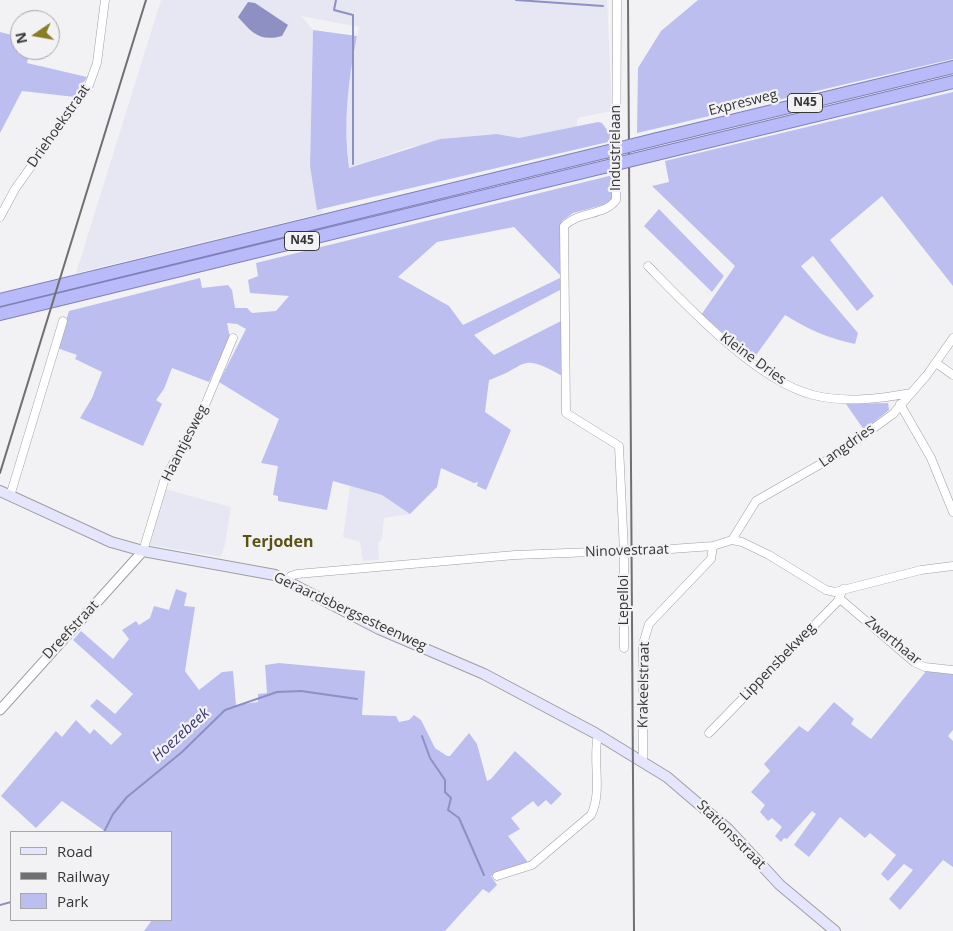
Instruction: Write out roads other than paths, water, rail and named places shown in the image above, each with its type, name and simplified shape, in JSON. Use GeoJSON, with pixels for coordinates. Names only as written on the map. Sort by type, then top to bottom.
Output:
{"type":"FeatureCollection","features":[{"type":"Feature","properties":{"kind":"highway","name":"Expresweg"},"geometry":{"type":"LineString","coordinates":[[0,300],[953,67]]}},
{"type":"Feature","properties":{"kind":"highway","name":"Expresweg"},"geometry":{"type":"LineString","coordinates":[[0,314],[953,82]]}},
{"type":"Feature","properties":{"kind":"main road","name":"Geraardsbergsesteenweg"},"geometry":{"type":"LineString","coordinates":[[5,493],[110,542],[143,551],[256,570],[288,580],[379,629],[484,674],[620,747]]}},
{"type":"Feature","properties":{"kind":"main road","name":"Stationsstraat"},"geometry":{"type":"LineString","coordinates":[[620,747],[667,777],[698,802],[728,829],[780,885],[835,931]]}},
{"type":"Feature","properties":{"kind":"street","name":"Driehoekstraat"},"geometry":{"type":"LineString","coordinates":[[0,217],[15,189],[89,85],[97,62],[105,0]]}},
{"type":"Feature","properties":{"kind":"street","name":"Industrielaan"},"geometry":{"type":"LineString","coordinates":[[566,413],[564,226],[572,218],[611,207],[616,200],[617,0]]}},
{"type":"Feature","properties":{"kind":"street","name":"Kleine Dries"},"geometry":{"type":"LineString","coordinates":[[648,266],[688,307],[738,352],[791,387],[813,395],[835,398],[879,399],[911,393]]}},
{"type":"Feature","properties":{"kind":"street","name":"Geraardsbergsesteenweg"},"geometry":{"type":"LineString","coordinates":[[5,493],[63,321]]}},
{"type":"Feature","properties":{"kind":"street","name":"Haantjesweg"},"geometry":{"type":"LineString","coordinates":[[143,551],[165,478],[203,410],[234,338]]}},
{"type":"Feature","properties":{"kind":"street","name":"Langdries"},"geometry":{"type":"LineString","coordinates":[[732,540],[756,501],[838,454],[892,414],[936,363],[953,338]]}},
{"type":"Feature","properties":{"kind":"street"},"geometry":{"type":"LineString","coordinates":[[936,363],[953,375]]}},
{"type":"Feature","properties":{"kind":"street"},"geometry":{"type":"LineString","coordinates":[[900,404],[931,458],[953,512]]}},
{"type":"Feature","properties":{"kind":"street","name":"Lepelloi"},"geometry":{"type":"LineString","coordinates":[[566,413],[619,446],[624,552],[624,648]]}},
{"type":"Feature","properties":{"kind":"street"},"geometry":{"type":"LineString","coordinates":[[732,540],[742,542],[769,555],[826,590],[835,592],[921,570],[953,566]]}},
{"type":"Feature","properties":{"kind":"street","name":"Ninovestraat"},"geometry":{"type":"LineString","coordinates":[[288,580],[291,576],[298,574],[386,565],[515,554],[624,552],[713,546],[732,540]]}},
{"type":"Feature","properties":{"kind":"street","name":"Krakeelstraat"},"geometry":{"type":"LineString","coordinates":[[643,761],[643,644],[645,633],[649,624],[711,559],[713,546]]}},
{"type":"Feature","properties":{"kind":"street","name":"Dreefstraat"},"geometry":{"type":"LineString","coordinates":[[0,710],[143,551]]}},
{"type":"Feature","properties":{"kind":"street","name":"Lippensbekweg"},"geometry":{"type":"LineString","coordinates":[[709,733],[839,598],[843,589]]}},
{"type":"Feature","properties":{"kind":"street","name":"Zwarthaar"},"geometry":{"type":"LineString","coordinates":[[839,598],[914,662],[925,667],[953,670]]}},
{"type":"Feature","properties":{"kind":"street"},"geometry":{"type":"LineString","coordinates":[[497,876],[532,865],[591,815],[596,803],[596,748],[598,734]]}},
{"type":"Feature","properties":{"kind":"waterway"},"geometry":{"type":"LineString","coordinates":[[336,0],[334,10],[353,15],[353,164]]}},
{"type":"Feature","properties":{"kind":"waterway"},"geometry":{"type":"LineString","coordinates":[[516,0],[603,6]]}},
{"type":"Feature","properties":{"kind":"waterway","name":"Hoezebeek"},"geometry":{"type":"LineString","coordinates":[[104,831],[113,814],[127,797],[182,752],[225,710],[277,692],[301,691],[357,699]]}},
{"type":"Feature","properties":{"kind":"waterway","name":"Hoezebeek"},"geometry":{"type":"LineString","coordinates":[[422,736],[430,758],[445,780],[445,792],[451,798],[448,810],[459,818],[484,875]]}},
{"type":"Feature","properties":{"kind":"waterway","name":"Hoezebeek"},"geometry":{"type":"LineString","coordinates":[[0,905],[10,902]]}},
{"type":"Feature","properties":{"kind":"railway"},"geometry":{"type":"LineString","coordinates":[[0,473],[146,0]]}},
{"type":"Feature","properties":{"kind":"railway"},"geometry":{"type":"LineString","coordinates":[[628,0],[634,931]]}},
{"type":"Feature","properties":{"kind":"district","name":"Terjoden"},"geometry":{"type":"Point","coordinates":[278,542]}}]}
